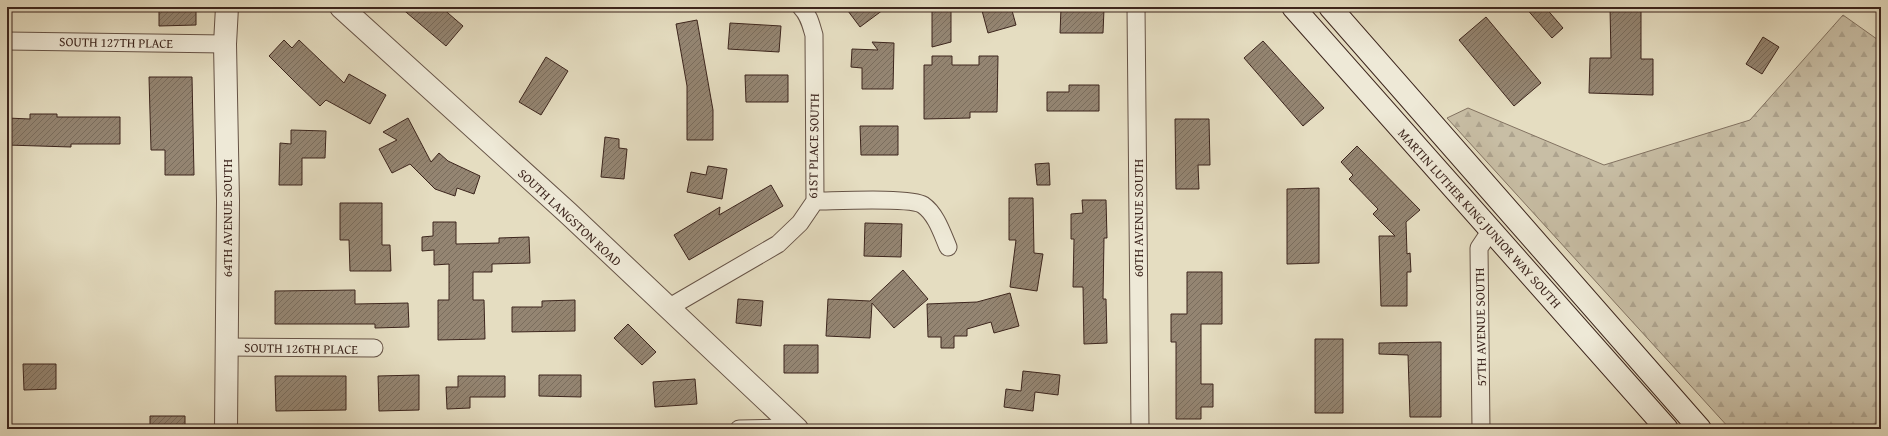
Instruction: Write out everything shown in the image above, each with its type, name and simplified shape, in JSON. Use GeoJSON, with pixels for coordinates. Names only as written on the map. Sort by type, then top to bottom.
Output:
{"type":"FeatureCollection","features":[{"type":"Feature","properties":{"kind":"main road","name":"64TH AVENUE SOUTH"},"geometry":{"type":"LineString","coordinates":[[226,429],[228,201],[225,44],[227,7]]}},
{"type":"Feature","properties":{"kind":"main road","name":"SOUTH LANGSTON ROAD"},"geometry":{"type":"LineString","coordinates":[[341,7],[568,213],[796,428]]}},
{"type":"Feature","properties":{"kind":"main road","name":"MARTIN LUTHER KING JUNIOR WAY SOUTH"},"geometry":{"type":"LineString","coordinates":[[1294,7],[1667,429]]}},
{"type":"Feature","properties":{"kind":"main road","name":"MARTIN LUTHER KING JUNIOR WAY SOUTH"},"geometry":{"type":"LineString","coordinates":[[1330,7],[1700,429]]}},
{"type":"Feature","properties":{"kind":"street","name":"61ST PLACE SOUTH"},"geometry":{"type":"LineString","coordinates":[[668,308],[778,244],[800,223],[815,201],[814,35],[811,23],[801,7]]}},
{"type":"Feature","properties":{"kind":"street","name":"60TH AVENUE SOUTH"},"geometry":{"type":"LineString","coordinates":[[1136,7],[1140,429]]}},
{"type":"Feature","properties":{"kind":"street","name":"SOUTH 127TH PLACE"},"geometry":{"type":"LineString","coordinates":[[7,41],[225,44]]}},
{"type":"Feature","properties":{"kind":"street"},"geometry":{"type":"LineString","coordinates":[[815,201],[896,200],[922,204],[931,213],[941,229],[948,247]]}},
{"type":"Feature","properties":{"kind":"street","name":"57TH AVENUE SOUTH"},"geometry":{"type":"LineString","coordinates":[[1481,429],[1479,248],[1491,230]]}},
{"type":"Feature","properties":{"kind":"street","name":"SOUTH 126TH PLACE"},"geometry":{"type":"LineString","coordinates":[[227,347],[374,348]]}},
{"type":"Feature","properties":{"kind":"street"},"geometry":{"type":"LineString","coordinates":[[739,429],[796,428]]}},
{"type":"Feature","properties":{"kind":"green space"},"geometry":{"type":"Polygon","coordinates":[[[1843,15],[1881,42],[1881,429],[1730,429],[1447,118],[1468,108],[1604,165],[1750,120],[1843,15]]]}},
{"type":"Feature","properties":{"kind":"building"},"geometry":{"type":"Polygon","coordinates":[[[159,7],[196,7],[196,25],[159,26],[159,7]]]}},
{"type":"Feature","properties":{"kind":"building"},"geometry":{"type":"Polygon","coordinates":[[[400,7],[441,7],[463,26],[446,46],[400,7]]]}},
{"type":"Feature","properties":{"kind":"building"},"geometry":{"type":"Polygon","coordinates":[[[845,7],[887,7],[860,27],[845,7]]]}},
{"type":"Feature","properties":{"kind":"building"},"geometry":{"type":"Polygon","coordinates":[[[932,7],[951,7],[951,42],[932,47],[932,7]]]}},
{"type":"Feature","properties":{"kind":"building"},"geometry":{"type":"Polygon","coordinates":[[[981,7],[1011,7],[1016,25],[988,33],[981,7]]]}},
{"type":"Feature","properties":{"kind":"building"},"geometry":{"type":"Polygon","coordinates":[[[1525,7],[1545,7],[1563,28],[1552,38],[1525,7]]]}},
{"type":"Feature","properties":{"kind":"building"},"geometry":{"type":"Polygon","coordinates":[[[1610,7],[1641,7],[1641,59],[1653,59],[1653,95],[1589,93],[1590,58],[1611,58],[1610,7]]]}},
{"type":"Feature","properties":{"kind":"building"},"geometry":{"type":"Polygon","coordinates":[[[1061,8],[1104,9],[1103,33],[1060,33],[1061,8]]]}},
{"type":"Feature","properties":{"kind":"building"},"geometry":{"type":"Polygon","coordinates":[[[1486,17],[1541,83],[1514,106],[1459,40],[1486,17]]]}},
{"type":"Feature","properties":{"kind":"building"},"geometry":{"type":"Polygon","coordinates":[[[697,20],[713,110],[713,140],[687,140],[687,86],[676,24],[697,20]]]}},
{"type":"Feature","properties":{"kind":"building"},"geometry":{"type":"Polygon","coordinates":[[[730,23],[781,26],[779,52],[728,49],[730,23]]]}},
{"type":"Feature","properties":{"kind":"building"},"geometry":{"type":"Polygon","coordinates":[[[1763,37],[1779,47],[1762,74],[1746,64],[1763,37]]]}},
{"type":"Feature","properties":{"kind":"building"},"geometry":{"type":"Polygon","coordinates":[[[284,40],[292,48],[299,40],[344,83],[349,74],[386,95],[370,124],[326,100],[320,106],[297,84],[269,56],[284,40]]]}},
{"type":"Feature","properties":{"kind":"building"},"geometry":{"type":"Polygon","coordinates":[[[1263,41],[1324,108],[1303,126],[1244,58],[1263,41]]]}},
{"type":"Feature","properties":{"kind":"building"},"geometry":{"type":"Polygon","coordinates":[[[872,42],[894,43],[893,89],[862,89],[862,68],[851,67],[852,49],[878,50],[872,42]]]}},
{"type":"Feature","properties":{"kind":"building"},"geometry":{"type":"Polygon","coordinates":[[[932,56],[952,56],[952,65],[979,65],[979,56],[998,56],[997,112],[970,112],[970,118],[924,119],[924,65],[932,65],[932,56]]]}},
{"type":"Feature","properties":{"kind":"building"},"geometry":{"type":"Polygon","coordinates":[[[546,57],[568,71],[541,115],[519,102],[546,57]]]}},
{"type":"Feature","properties":{"kind":"building"},"geometry":{"type":"Polygon","coordinates":[[[745,75],[788,75],[788,102],[746,102],[745,75]]]}},
{"type":"Feature","properties":{"kind":"building"},"geometry":{"type":"Polygon","coordinates":[[[149,77],[192,77],[194,175],[165,175],[165,150],[151,150],[149,77]]]}},
{"type":"Feature","properties":{"kind":"building"},"geometry":{"type":"Polygon","coordinates":[[[1069,85],[1099,85],[1099,111],[1047,111],[1047,92],[1069,92],[1069,85]]]}},
{"type":"Feature","properties":{"kind":"building"},"geometry":{"type":"Polygon","coordinates":[[[30,114],[57,114],[57,117],[120,117],[120,144],[71,144],[71,147],[7,145],[7,118],[30,119],[30,114]]]}},
{"type":"Feature","properties":{"kind":"building"},"geometry":{"type":"Polygon","coordinates":[[[408,118],[431,162],[439,153],[448,161],[480,176],[474,194],[457,188],[455,196],[435,189],[410,164],[392,173],[379,149],[397,140],[383,132],[408,118]]]}},
{"type":"Feature","properties":{"kind":"building"},"geometry":{"type":"Polygon","coordinates":[[[1175,119],[1209,119],[1210,165],[1198,165],[1199,189],[1176,189],[1175,119]]]}},
{"type":"Feature","properties":{"kind":"building"},"geometry":{"type":"Polygon","coordinates":[[[860,126],[898,126],[898,155],[861,155],[860,126]]]}},
{"type":"Feature","properties":{"kind":"building"},"geometry":{"type":"Polygon","coordinates":[[[291,130],[326,131],[325,158],[302,158],[302,185],[279,185],[280,143],[291,144],[291,130]]]}},
{"type":"Feature","properties":{"kind":"building"},"geometry":{"type":"Polygon","coordinates":[[[605,137],[619,139],[619,148],[627,149],[624,179],[601,177],[605,137]]]}},
{"type":"Feature","properties":{"kind":"building"},"geometry":{"type":"Polygon","coordinates":[[[1357,146],[1420,210],[1406,222],[1407,254],[1410,253],[1411,272],[1407,272],[1407,306],[1381,306],[1379,236],[1395,236],[1373,214],[1378,209],[1349,179],[1353,175],[1341,162],[1357,146]]]}},
{"type":"Feature","properties":{"kind":"building"},"geometry":{"type":"Polygon","coordinates":[[[1049,163],[1050,185],[1037,185],[1035,164],[1049,163]]]}},
{"type":"Feature","properties":{"kind":"building"},"geometry":{"type":"Polygon","coordinates":[[[708,166],[727,169],[722,199],[687,192],[691,172],[706,175],[708,166]]]}},
{"type":"Feature","properties":{"kind":"building"},"geometry":{"type":"Polygon","coordinates":[[[771,185],[783,206],[689,260],[674,235],[720,207],[719,215],[771,185]]]}},
{"type":"Feature","properties":{"kind":"building"},"geometry":{"type":"Polygon","coordinates":[[[1319,188],[1319,263],[1287,264],[1287,189],[1319,188]]]}},
{"type":"Feature","properties":{"kind":"building"},"geometry":{"type":"Polygon","coordinates":[[[1009,198],[1033,198],[1034,253],[1043,254],[1037,291],[1010,287],[1016,240],[1009,240],[1009,198]]]}},
{"type":"Feature","properties":{"kind":"building"},"geometry":{"type":"Polygon","coordinates":[[[1082,200],[1106,200],[1107,238],[1104,238],[1103,299],[1106,299],[1107,343],[1084,344],[1083,287],[1073,287],[1074,239],[1071,239],[1071,214],[1083,213],[1082,200]]]}},
{"type":"Feature","properties":{"kind":"building"},"geometry":{"type":"Polygon","coordinates":[[[340,203],[382,203],[382,245],[390,245],[391,271],[350,271],[349,240],[340,240],[340,203]]]}},
{"type":"Feature","properties":{"kind":"building"},"geometry":{"type":"Polygon","coordinates":[[[433,222],[456,222],[456,244],[499,243],[499,238],[529,237],[530,263],[492,264],[492,272],[473,272],[473,300],[484,300],[485,339],[438,340],[438,300],[449,300],[449,264],[434,265],[434,250],[422,251],[422,237],[433,236],[433,222]]]}},
{"type":"Feature","properties":{"kind":"building"},"geometry":{"type":"Polygon","coordinates":[[[865,223],[902,224],[901,257],[864,256],[865,223]]]}},
{"type":"Feature","properties":{"kind":"building"},"geometry":{"type":"Polygon","coordinates":[[[903,270],[928,299],[894,328],[872,303],[870,338],[826,336],[828,299],[870,301],[903,270]]]}},
{"type":"Feature","properties":{"kind":"building"},"geometry":{"type":"Polygon","coordinates":[[[1187,272],[1222,272],[1222,324],[1201,324],[1201,384],[1213,384],[1213,407],[1201,407],[1201,419],[1176,419],[1176,342],[1171,342],[1171,314],[1187,314],[1187,272]]]}},
{"type":"Feature","properties":{"kind":"building"},"geometry":{"type":"Polygon","coordinates":[[[355,290],[355,304],[408,303],[409,327],[375,328],[375,324],[275,324],[275,291],[355,290]]]}},
{"type":"Feature","properties":{"kind":"building"},"geometry":{"type":"Polygon","coordinates":[[[1010,293],[1019,326],[994,333],[991,322],[967,329],[967,336],[954,336],[954,348],[941,348],[941,337],[928,337],[927,304],[977,302],[1010,293]]]}},
{"type":"Feature","properties":{"kind":"building"},"geometry":{"type":"Polygon","coordinates":[[[738,299],[763,301],[761,326],[736,323],[738,299]]]}},
{"type":"Feature","properties":{"kind":"building"},"geometry":{"type":"Polygon","coordinates":[[[575,300],[575,331],[512,332],[512,307],[542,307],[542,301],[575,300]]]}},
{"type":"Feature","properties":{"kind":"building"},"geometry":{"type":"Polygon","coordinates":[[[628,324],[656,352],[642,365],[614,338],[628,324]]]}},
{"type":"Feature","properties":{"kind":"building"},"geometry":{"type":"Polygon","coordinates":[[[1315,339],[1343,339],[1343,413],[1315,413],[1315,339]]]}},
{"type":"Feature","properties":{"kind":"building"},"geometry":{"type":"Polygon","coordinates":[[[1441,342],[1441,417],[1410,417],[1408,355],[1379,354],[1379,343],[1441,342]]]}},
{"type":"Feature","properties":{"kind":"building"},"geometry":{"type":"Polygon","coordinates":[[[784,345],[818,345],[818,373],[784,373],[784,345]]]}},
{"type":"Feature","properties":{"kind":"building"},"geometry":{"type":"Polygon","coordinates":[[[23,364],[56,364],[56,389],[24,390],[23,364]]]}},
{"type":"Feature","properties":{"kind":"building"},"geometry":{"type":"Polygon","coordinates":[[[1023,371],[1060,375],[1058,395],[1035,392],[1033,411],[1004,407],[1006,389],[1021,391],[1023,371]]]}},
{"type":"Feature","properties":{"kind":"building"},"geometry":{"type":"Polygon","coordinates":[[[419,375],[419,410],[379,411],[378,376],[419,375]]]}},
{"type":"Feature","properties":{"kind":"building"},"geometry":{"type":"Polygon","coordinates":[[[539,375],[581,375],[581,397],[539,396],[539,375]]]}},
{"type":"Feature","properties":{"kind":"building"},"geometry":{"type":"Polygon","coordinates":[[[275,376],[346,376],[346,410],[276,411],[275,376]]]}},
{"type":"Feature","properties":{"kind":"building"},"geometry":{"type":"Polygon","coordinates":[[[458,376],[505,376],[505,397],[470,397],[470,408],[447,409],[446,387],[458,387],[458,376]]]}},
{"type":"Feature","properties":{"kind":"building"},"geometry":{"type":"Polygon","coordinates":[[[695,379],[697,404],[655,407],[653,382],[695,379]]]}},
{"type":"Feature","properties":{"kind":"building"},"geometry":{"type":"Polygon","coordinates":[[[150,416],[185,416],[185,429],[150,429],[150,416]]]}}]}
